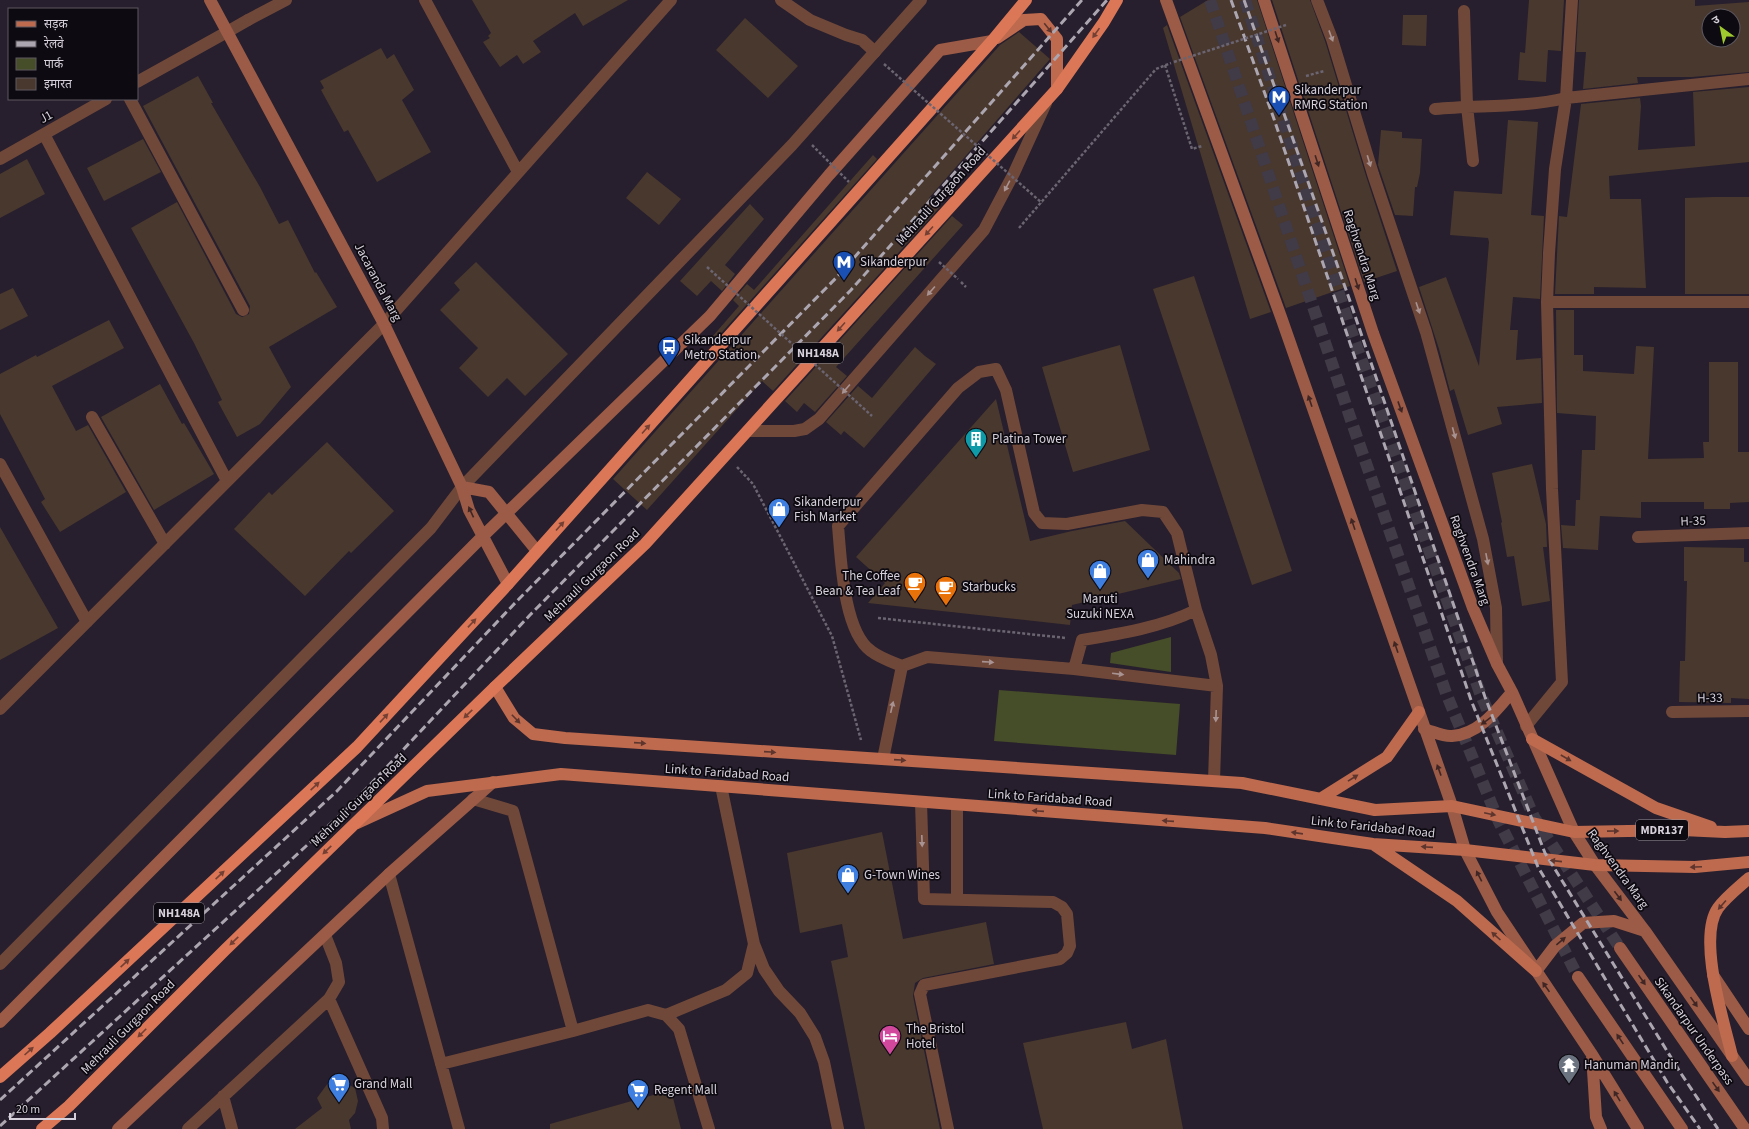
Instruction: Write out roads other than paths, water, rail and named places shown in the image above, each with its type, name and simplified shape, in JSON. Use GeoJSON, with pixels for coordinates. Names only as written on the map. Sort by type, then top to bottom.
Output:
{"type":"FeatureCollection","features":[{"type":"Feature","properties":{"kind":"highway","name":"NH148A"},"geometry":{"type":"LineString","coordinates":[[0,1077],[50,1033],[358,747],[538,551],[992,41],[1026,0]]}},
{"type":"Feature","properties":{"kind":"highway","name":"Mehrauli Gurgaon Road"},"geometry":{"type":"LineString","coordinates":[[42,1129],[69,1106],[355,823],[645,544],[1057,89],[1117,0]]}},
{"type":"Feature","properties":{"kind":"main road"},"geometry":{"type":"LineString","coordinates":[[992,41],[1024,20],[1041,19],[1057,39],[1057,89]]}},
{"type":"Feature","properties":{"kind":"main road","name":"Link to Faridabad Road"},"geometry":{"type":"LineString","coordinates":[[495,687],[514,718],[533,734],[565,738],[1242,783],[1375,810],[1452,806],[1574,832],[1683,830],[1726,832],[1749,831]]}},
{"type":"Feature","properties":{"kind":"main road"},"geometry":{"type":"LineString","coordinates":[[1320,798],[1387,757],[1419,712]]}},
{"type":"Feature","properties":{"kind":"main road"},"geometry":{"type":"LineString","coordinates":[[1532,739],[1656,808],[1726,832]]}},
{"type":"Feature","properties":{"kind":"main road","name":"Link to Faridabad Road"},"geometry":{"type":"LineString","coordinates":[[355,823],[427,791],[561,774],[1265,828],[1373,844],[1465,850],[1595,865],[1695,867],[1749,862]]}},
{"type":"Feature","properties":{"kind":"main road"},"geometry":{"type":"LineString","coordinates":[[1373,844],[1457,901],[1536,971]]}},
{"type":"Feature","properties":{"kind":"main road"},"geometry":{"type":"LineString","coordinates":[[1732,1056],[1713,975],[1709,951],[1712,925],[1718,908],[1749,878]]}},
{"type":"Feature","properties":{"kind":"street","name":"Jacaranda Marg"},"geometry":{"type":"LineString","coordinates":[[210,0],[384,324],[462,487],[469,510],[508,584]]}},
{"type":"Feature","properties":{"kind":"street"},"geometry":{"type":"LineString","coordinates":[[138,81],[286,0]]}},
{"type":"Feature","properties":{"kind":"street"},"geometry":{"type":"LineString","coordinates":[[425,0],[518,172]]}},
{"type":"Feature","properties":{"kind":"street"},"geometry":{"type":"LineString","coordinates":[[0,709],[384,324],[670,0]]}},
{"type":"Feature","properties":{"kind":"street"},"geometry":{"type":"LineString","coordinates":[[781,0],[810,20],[862,40],[875,52]]}},
{"type":"Feature","properties":{"kind":"street"},"geometry":{"type":"LineString","coordinates":[[0,964],[431,528],[462,487],[789,149],[921,0]]}},
{"type":"Feature","properties":{"kind":"street"},"geometry":{"type":"LineString","coordinates":[[1166,0],[1284,325],[1452,806],[1465,850],[1497,912],[1591,1053],[1638,1129]]}},
{"type":"Feature","properties":{"kind":"street","name":"Raghvendra Marg"},"geometry":{"type":"LineString","coordinates":[[1264,0],[1373,333],[1472,608],[1497,664],[1512,692],[1574,832],[1595,865],[1645,931],[1749,1080]]}},
{"type":"Feature","properties":{"kind":"street"},"geometry":{"type":"LineString","coordinates":[[1316,0],[1332,39],[1382,202],[1426,332],[1483,539],[1496,608],[1497,664]]}},
{"type":"Feature","properties":{"kind":"street"},"geometry":{"type":"LineString","coordinates":[[1526,726],[1562,682],[1552,489],[1547,302],[1549,253],[1556,169],[1566,98],[1572,0]]}},
{"type":"Feature","properties":{"kind":"street"},"geometry":{"type":"LineString","coordinates":[[1464,12],[1467,106],[1473,161]]}},
{"type":"Feature","properties":{"kind":"street"},"geometry":{"type":"LineString","coordinates":[[0,1022],[506,514],[710,316],[829,175],[940,50],[992,41]]}},
{"type":"Feature","properties":{"kind":"street"},"geometry":{"type":"LineString","coordinates":[[1435,109],[1467,106],[1545,103],[1566,98],[1749,79]]}},
{"type":"Feature","properties":{"kind":"street","name":"J1"},"geometry":{"type":"LineString","coordinates":[[0,158],[104,100]]}},
{"type":"Feature","properties":{"kind":"street"},"geometry":{"type":"LineString","coordinates":[[131,100],[243,310]]}},
{"type":"Feature","properties":{"kind":"street"},"geometry":{"type":"LineString","coordinates":[[748,431],[805,429],[820,419],[984,230],[1014,173],[1047,100]]}},
{"type":"Feature","properties":{"kind":"street"},"geometry":{"type":"LineString","coordinates":[[44,134],[227,481]]}},
{"type":"Feature","properties":{"kind":"street"},"geometry":{"type":"LineString","coordinates":[[1547,302],[1749,302]]}},
{"type":"Feature","properties":{"kind":"street"},"geometry":{"type":"LineString","coordinates":[[1214,781],[1217,686],[1211,655],[1196,610],[1177,533],[1163,512],[1142,510],[1067,524],[1042,523],[1034,513],[1006,390],[996,369],[978,372],[958,388],[838,526],[843,587],[855,631],[870,651],[902,666],[927,657],[1074,669],[1217,686]]}},
{"type":"Feature","properties":{"kind":"street"},"geometry":{"type":"LineString","coordinates":[[92,417],[165,544]]}},
{"type":"Feature","properties":{"kind":"street"},"geometry":{"type":"LineString","coordinates":[[0,464],[87,622]]}},
{"type":"Feature","properties":{"kind":"street"},"geometry":{"type":"LineString","coordinates":[[462,487],[489,492],[538,551]]}},
{"type":"Feature","properties":{"kind":"street","name":"H-35"},"geometry":{"type":"LineString","coordinates":[[1638,537],[1749,533]]}},
{"type":"Feature","properties":{"kind":"street"},"geometry":{"type":"LineString","coordinates":[[1074,669],[1082,640],[1110,636],[1179,618],[1196,610]]}},
{"type":"Feature","properties":{"kind":"street"},"geometry":{"type":"LineString","coordinates":[[883,759],[902,666]]}},
{"type":"Feature","properties":{"kind":"street"},"geometry":{"type":"LineString","coordinates":[[1424,729],[1451,736],[1472,730],[1490,718],[1512,692]]}},
{"type":"Feature","properties":{"kind":"street","name":"H-33"},"geometry":{"type":"LineString","coordinates":[[1672,712],[1749,711]]}},
{"type":"Feature","properties":{"kind":"street"},"geometry":{"type":"LineString","coordinates":[[118,1129],[389,874],[493,782]]}},
{"type":"Feature","properties":{"kind":"street"},"geometry":{"type":"LineString","coordinates":[[721,786],[754,944],[764,969],[779,992],[800,1013],[815,1038],[824,1062],[838,1129]]}},
{"type":"Feature","properties":{"kind":"street"},"geometry":{"type":"LineString","coordinates":[[473,799],[513,811],[573,1031]]}},
{"type":"Feature","properties":{"kind":"street"},"geometry":{"type":"LineString","coordinates":[[921,802],[924,899],[1053,902],[1062,907],[1067,914],[1070,946],[1067,953],[1060,959],[924,984],[920,994],[948,1129]]}},
{"type":"Feature","properties":{"kind":"street"},"geometry":{"type":"LineString","coordinates":[[957,899],[958,805]]}},
{"type":"Feature","properties":{"kind":"street"},"geometry":{"type":"LineString","coordinates":[[389,874],[459,1129]]}},
{"type":"Feature","properties":{"kind":"street"},"geometry":{"type":"LineString","coordinates":[[1536,971],[1555,946],[1583,922],[1614,921],[1645,931]]}},
{"type":"Feature","properties":{"kind":"street"},"geometry":{"type":"LineString","coordinates":[[188,1129],[329,999],[339,982],[336,963],[325,935]]}},
{"type":"Feature","properties":{"kind":"street"},"geometry":{"type":"LineString","coordinates":[[666,1015],[726,990],[747,973],[754,944]]}},
{"type":"Feature","properties":{"kind":"street","name":"Sikandarpur Underpass"},"geometry":{"type":"LineString","coordinates":[[1620,948],[1745,1129]]}},
{"type":"Feature","properties":{"kind":"street"},"geometry":{"type":"LineString","coordinates":[[1713,975],[1749,1029]]}},
{"type":"Feature","properties":{"kind":"street"},"geometry":{"type":"LineString","coordinates":[[1578,977],[1682,1129]]}},
{"type":"Feature","properties":{"kind":"street"},"geometry":{"type":"LineString","coordinates":[[329,999],[382,1118],[383,1129]]}},
{"type":"Feature","properties":{"kind":"street"},"geometry":{"type":"LineString","coordinates":[[441,1064],[573,1031],[648,1010],[666,1015],[679,1029],[709,1129]]}},
{"type":"Feature","properties":{"kind":"street"},"geometry":{"type":"LineString","coordinates":[[1591,1053],[1596,1116],[1600,1129]]}},
{"type":"Feature","properties":{"kind":"street"},"geometry":{"type":"LineString","coordinates":[[223,1096],[232,1129]]}},
{"type":"Feature","properties":{"kind":"tunnel"},"geometry":{"type":"LineString","coordinates":[[1210,0],[1351,420],[1446,693],[1499,822],[1578,977]]}},
{"type":"Feature","properties":{"kind":"tunnel"},"geometry":{"type":"LineString","coordinates":[[1245,0],[1348,322],[1480,693],[1534,817],[1620,948]]}},
{"type":"Feature","properties":{"kind":"railway"},"geometry":{"type":"LineString","coordinates":[[0,1100],[337,791],[516,602],[837,277],[1082,0]]}},
{"type":"Feature","properties":{"kind":"railway"},"geometry":{"type":"LineString","coordinates":[[0,1126],[351,805],[530,615],[851,290],[1107,0]]}},
{"type":"Feature","properties":{"kind":"railway"},"geometry":{"type":"LineString","coordinates":[[1231,0],[1274,119],[1471,700],[1538,867],[1667,1082],[1700,1129]]}},
{"type":"Feature","properties":{"kind":"railway"},"geometry":{"type":"LineString","coordinates":[[1244,0],[1351,304],[1485,697],[1545,853],[1680,1072],[1718,1129]]}},
{"type":"Feature","properties":{"kind":"place","name":"Sikanderpur RMRG Station"},"geometry":{"type":"Point","coordinates":[1279,116]}},
{"type":"Feature","properties":{"kind":"place","name":"Sikanderpur"},"geometry":{"type":"Point","coordinates":[844,282]}},
{"type":"Feature","properties":{"kind":"place","name":"Sikanderpur Metro Station"},"geometry":{"type":"Point","coordinates":[669,366]}},
{"type":"Feature","properties":{"kind":"place","name":"Platina Tower"},"geometry":{"type":"Point","coordinates":[976,458]}},
{"type":"Feature","properties":{"kind":"place","name":"Sikanderpur Fish Market"},"geometry":{"type":"Point","coordinates":[779,528]}},
{"type":"Feature","properties":{"kind":"place","name":"Mahindra"},"geometry":{"type":"Point","coordinates":[1148,580]}},
{"type":"Feature","properties":{"kind":"place","name":"Maruti Suzuki NEXA"},"geometry":{"type":"Point","coordinates":[1100,590]}},
{"type":"Feature","properties":{"kind":"place","name":"The Coffee Bean & Tea Leaf"},"geometry":{"type":"Point","coordinates":[915,602]}},
{"type":"Feature","properties":{"kind":"place","name":"Starbucks"},"geometry":{"type":"Point","coordinates":[946,606]}},
{"type":"Feature","properties":{"kind":"place","name":"G-Town Wines"},"geometry":{"type":"Point","coordinates":[848,894]}},
{"type":"Feature","properties":{"kind":"place","name":"The Bristol Hotel"},"geometry":{"type":"Point","coordinates":[890,1056]}},
{"type":"Feature","properties":{"kind":"place","name":"Hanuman Mandir"},"geometry":{"type":"Point","coordinates":[1569,1084]}},
{"type":"Feature","properties":{"kind":"place","name":"Grand Mall"},"geometry":{"type":"Point","coordinates":[339,1104]}},
{"type":"Feature","properties":{"kind":"place","name":"Regent Mall"},"geometry":{"type":"Point","coordinates":[638,1110]}}]}
